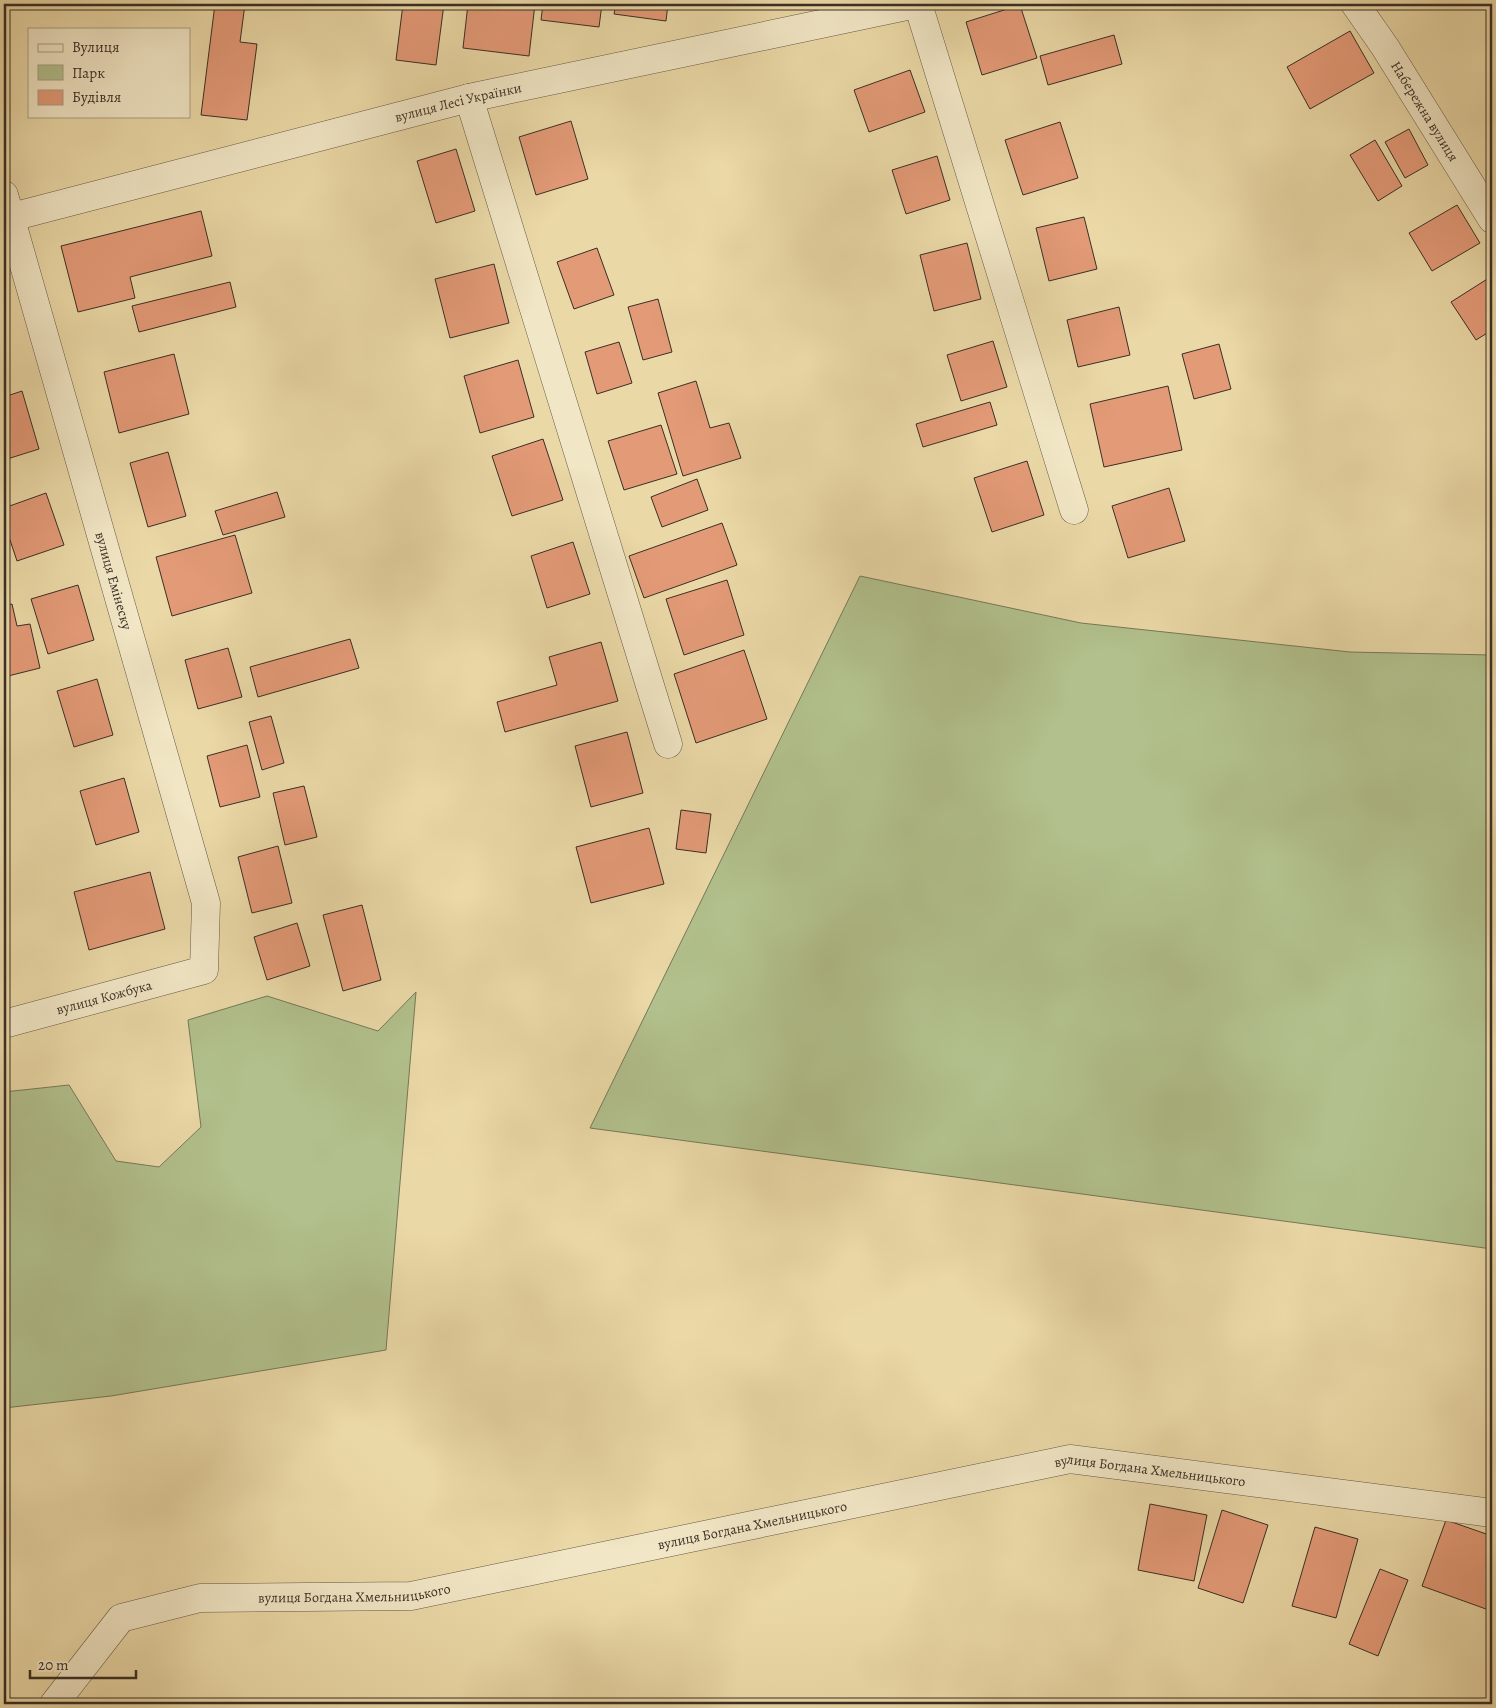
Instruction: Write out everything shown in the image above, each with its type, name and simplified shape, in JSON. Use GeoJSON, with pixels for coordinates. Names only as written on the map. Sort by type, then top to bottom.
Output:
{"type":"FeatureCollection","features":[{"type":"Feature","properties":{"kind":"street","name":"вулиця Лесі Українки"},"geometry":{"type":"LineString","coordinates":[[6,211],[469,98],[917,4]]}},
{"type":"Feature","properties":{"kind":"street"},"geometry":{"type":"LineString","coordinates":[[917,4],[1074,510]]}},
{"type":"Feature","properties":{"kind":"street","name":"Набережна вулиця"},"geometry":{"type":"LineString","coordinates":[[1355,4],[1385,47],[1492,219]]}},
{"type":"Feature","properties":{"kind":"street"},"geometry":{"type":"LineString","coordinates":[[469,98],[668,744]]}},
{"type":"Feature","properties":{"kind":"street","name":"вулиця Емінеску"},"geometry":{"type":"LineString","coordinates":[[6,211],[206,904],[204,970]]}},
{"type":"Feature","properties":{"kind":"street","name":"вулиця Кожбука"},"geometry":{"type":"LineString","coordinates":[[4,1024],[204,970]]}},
{"type":"Feature","properties":{"kind":"street","name":"вулиця Богдана Хмельницького"},"geometry":{"type":"LineString","coordinates":[[54,1704],[121,1618],[200,1598],[412,1596],[1070,1459],[1492,1513]]}},
{"type":"Feature","properties":{"kind":"green space"},"geometry":{"type":"Polygon","coordinates":[[[860,576],[1081,623],[1350,652],[1492,655],[1492,1249],[590,1128],[860,576]]]}},
{"type":"Feature","properties":{"kind":"green space"},"geometry":{"type":"Polygon","coordinates":[[[416,992],[386,1350],[111,1396],[4,1408],[4,1092],[69,1085],[116,1161],[159,1167],[201,1127],[188,1020],[267,996],[378,1031],[416,992]]]}},
{"type":"Feature","properties":{"kind":"building"},"geometry":{"type":"Polygon","coordinates":[[[215,4],[245,4],[240,42],[257,44],[247,120],[201,115],[215,4]]]}},
{"type":"Feature","properties":{"kind":"building"},"geometry":{"type":"Polygon","coordinates":[[[403,4],[444,4],[436,65],[396,60],[403,4]]]}},
{"type":"Feature","properties":{"kind":"building"},"geometry":{"type":"Polygon","coordinates":[[[468,4],[535,4],[529,56],[463,48],[468,4]]]}},
{"type":"Feature","properties":{"kind":"building"},"geometry":{"type":"Polygon","coordinates":[[[543,4],[602,4],[599,27],[541,20],[543,4]]]}},
{"type":"Feature","properties":{"kind":"building"},"geometry":{"type":"Polygon","coordinates":[[[616,4],[668,4],[666,21],[614,14],[616,4]]]}},
{"type":"Feature","properties":{"kind":"building"},"geometry":{"type":"Polygon","coordinates":[[[1020,5],[1037,58],[982,75],[966,22],[1020,5]]]}},
{"type":"Feature","properties":{"kind":"building"},"geometry":{"type":"Polygon","coordinates":[[[1350,31],[1374,73],[1310,109],[1287,67],[1350,31]]]}},
{"type":"Feature","properties":{"kind":"building"},"geometry":{"type":"Polygon","coordinates":[[[1114,35],[1122,64],[1048,85],[1040,56],[1114,35]]]}},
{"type":"Feature","properties":{"kind":"building"},"geometry":{"type":"Polygon","coordinates":[[[910,70],[925,112],[869,132],[854,90],[910,70]]]}},
{"type":"Feature","properties":{"kind":"building"},"geometry":{"type":"Polygon","coordinates":[[[571,121],[588,179],[536,195],[519,137],[571,121]]]}},
{"type":"Feature","properties":{"kind":"building"},"geometry":{"type":"Polygon","coordinates":[[[1060,122],[1078,178],[1023,195],[1005,140],[1060,122]]]}},
{"type":"Feature","properties":{"kind":"building"},"geometry":{"type":"Polygon","coordinates":[[[1409,129],[1428,165],[1405,178],[1385,142],[1409,129]]]}},
{"type":"Feature","properties":{"kind":"building"},"geometry":{"type":"Polygon","coordinates":[[[1375,140],[1402,186],[1378,201],[1350,155],[1375,140]]]}},
{"type":"Feature","properties":{"kind":"building"},"geometry":{"type":"Polygon","coordinates":[[[456,149],[475,211],[436,223],[417,161],[456,149]]]}},
{"type":"Feature","properties":{"kind":"building"},"geometry":{"type":"Polygon","coordinates":[[[937,156],[950,200],[906,214],[892,170],[937,156]]]}},
{"type":"Feature","properties":{"kind":"building"},"geometry":{"type":"Polygon","coordinates":[[[1457,205],[1480,243],[1432,271],[1409,233],[1457,205]]]}},
{"type":"Feature","properties":{"kind":"building"},"geometry":{"type":"Polygon","coordinates":[[[201,211],[212,256],[130,277],[135,298],[78,312],[61,246],[201,211]]]}},
{"type":"Feature","properties":{"kind":"building"},"geometry":{"type":"Polygon","coordinates":[[[1084,217],[1097,269],[1049,281],[1036,228],[1084,217]]]}},
{"type":"Feature","properties":{"kind":"building"},"geometry":{"type":"Polygon","coordinates":[[[967,243],[981,299],[934,311],[920,255],[967,243]]]}},
{"type":"Feature","properties":{"kind":"building"},"geometry":{"type":"Polygon","coordinates":[[[597,248],[614,295],[574,309],[557,262],[597,248]]]}},
{"type":"Feature","properties":{"kind":"building"},"geometry":{"type":"Polygon","coordinates":[[[494,264],[509,323],[450,338],[435,279],[494,264]]]}},
{"type":"Feature","properties":{"kind":"building"},"geometry":{"type":"Polygon","coordinates":[[[1492,276],[1492,330],[1476,340],[1451,302],[1492,276]]]}},
{"type":"Feature","properties":{"kind":"building"},"geometry":{"type":"Polygon","coordinates":[[[230,282],[236,307],[139,332],[132,306],[230,282]]]}},
{"type":"Feature","properties":{"kind":"building"},"geometry":{"type":"Polygon","coordinates":[[[658,299],[672,352],[643,360],[628,307],[658,299]]]}},
{"type":"Feature","properties":{"kind":"building"},"geometry":{"type":"Polygon","coordinates":[[[1119,307],[1130,355],[1078,367],[1067,320],[1119,307]]]}},
{"type":"Feature","properties":{"kind":"building"},"geometry":{"type":"Polygon","coordinates":[[[993,341],[1007,387],[961,401],[947,355],[993,341]]]}},
{"type":"Feature","properties":{"kind":"building"},"geometry":{"type":"Polygon","coordinates":[[[619,342],[632,383],[597,394],[585,352],[619,342]]]}},
{"type":"Feature","properties":{"kind":"building"},"geometry":{"type":"Polygon","coordinates":[[[1219,344],[1231,389],[1194,399],[1182,354],[1219,344]]]}},
{"type":"Feature","properties":{"kind":"building"},"geometry":{"type":"Polygon","coordinates":[[[174,354],[189,414],[119,433],[104,372],[174,354]]]}},
{"type":"Feature","properties":{"kind":"building"},"geometry":{"type":"Polygon","coordinates":[[[518,360],[534,417],[480,433],[464,376],[518,360]]]}},
{"type":"Feature","properties":{"kind":"building"},"geometry":{"type":"Polygon","coordinates":[[[696,381],[710,428],[729,423],[741,458],[683,476],[658,393],[696,381]]]}},
{"type":"Feature","properties":{"kind":"building"},"geometry":{"type":"Polygon","coordinates":[[[1168,386],[1182,450],[1104,467],[1090,404],[1168,386]]]}},
{"type":"Feature","properties":{"kind":"building"},"geometry":{"type":"Polygon","coordinates":[[[22,391],[39,449],[4,460],[4,397],[22,391]]]}},
{"type":"Feature","properties":{"kind":"building"},"geometry":{"type":"Polygon","coordinates":[[[990,402],[997,425],[923,447],[916,424],[990,402]]]}},
{"type":"Feature","properties":{"kind":"building"},"geometry":{"type":"Polygon","coordinates":[[[661,425],[677,474],[624,490],[608,441],[661,425]]]}},
{"type":"Feature","properties":{"kind":"building"},"geometry":{"type":"Polygon","coordinates":[[[543,439],[563,500],[512,516],[492,456],[543,439]]]}},
{"type":"Feature","properties":{"kind":"building"},"geometry":{"type":"Polygon","coordinates":[[[168,452],[186,516],[148,527],[130,463],[168,452]]]}},
{"type":"Feature","properties":{"kind":"building"},"geometry":{"type":"Polygon","coordinates":[[[1027,461],[1044,515],[992,532],[974,478],[1027,461]]]}},
{"type":"Feature","properties":{"kind":"building"},"geometry":{"type":"Polygon","coordinates":[[[697,479],[708,510],[662,527],[651,497],[697,479]]]}},
{"type":"Feature","properties":{"kind":"building"},"geometry":{"type":"Polygon","coordinates":[[[1169,488],[1185,541],[1128,558],[1112,506],[1169,488]]]}},
{"type":"Feature","properties":{"kind":"building"},"geometry":{"type":"Polygon","coordinates":[[[277,492],[285,517],[223,535],[215,511],[277,492]]]}},
{"type":"Feature","properties":{"kind":"building"},"geometry":{"type":"Polygon","coordinates":[[[46,493],[64,545],[17,561],[4,522],[4,508],[46,493]]]}},
{"type":"Feature","properties":{"kind":"building"},"geometry":{"type":"Polygon","coordinates":[[[722,523],[737,565],[644,598],[629,556],[722,523]]]}},
{"type":"Feature","properties":{"kind":"building"},"geometry":{"type":"Polygon","coordinates":[[[235,535],[252,593],[172,616],[156,557],[235,535]]]}},
{"type":"Feature","properties":{"kind":"building"},"geometry":{"type":"Polygon","coordinates":[[[573,542],[590,594],[547,608],[531,556],[573,542]]]}},
{"type":"Feature","properties":{"kind":"building"},"geometry":{"type":"Polygon","coordinates":[[[727,580],[744,635],[684,655],[666,599],[727,580]]]}},
{"type":"Feature","properties":{"kind":"building"},"geometry":{"type":"Polygon","coordinates":[[[78,585],[94,640],[48,654],[31,599],[78,585]]]}},
{"type":"Feature","properties":{"kind":"building"},"geometry":{"type":"Polygon","coordinates":[[[12,604],[17,626],[30,624],[40,668],[4,677],[4,606],[12,604]]]}},
{"type":"Feature","properties":{"kind":"building"},"geometry":{"type":"Polygon","coordinates":[[[350,639],[359,668],[258,697],[250,667],[350,639]]]}},
{"type":"Feature","properties":{"kind":"building"},"geometry":{"type":"Polygon","coordinates":[[[601,642],[618,701],[505,732],[497,702],[557,685],[549,657],[601,642]]]}},
{"type":"Feature","properties":{"kind":"building"},"geometry":{"type":"Polygon","coordinates":[[[228,648],[242,697],[198,709],[185,660],[228,648]]]}},
{"type":"Feature","properties":{"kind":"building"},"geometry":{"type":"Polygon","coordinates":[[[744,650],[767,719],[696,743],[674,674],[744,650]]]}},
{"type":"Feature","properties":{"kind":"building"},"geometry":{"type":"Polygon","coordinates":[[[97,679],[113,735],[74,747],[57,691],[97,679]]]}},
{"type":"Feature","properties":{"kind":"building"},"geometry":{"type":"Polygon","coordinates":[[[271,716],[284,763],[262,770],[249,722],[271,716]]]}},
{"type":"Feature","properties":{"kind":"building"},"geometry":{"type":"Polygon","coordinates":[[[627,732],[643,793],[591,807],[575,746],[627,732]]]}},
{"type":"Feature","properties":{"kind":"building"},"geometry":{"type":"Polygon","coordinates":[[[247,745],[260,797],[220,807],[207,756],[247,745]]]}},
{"type":"Feature","properties":{"kind":"building"},"geometry":{"type":"Polygon","coordinates":[[[124,778],[139,832],[96,845],[80,791],[124,778]]]}},
{"type":"Feature","properties":{"kind":"building"},"geometry":{"type":"Polygon","coordinates":[[[304,786],[317,837],[285,845],[273,793],[304,786]]]}},
{"type":"Feature","properties":{"kind":"building"},"geometry":{"type":"Polygon","coordinates":[[[681,810],[711,814],[706,853],[676,849],[681,810]]]}},
{"type":"Feature","properties":{"kind":"building"},"geometry":{"type":"Polygon","coordinates":[[[649,828],[664,884],[591,903],[576,847],[649,828]]]}},
{"type":"Feature","properties":{"kind":"building"},"geometry":{"type":"Polygon","coordinates":[[[278,846],[292,903],[252,913],[238,857],[278,846]]]}},
{"type":"Feature","properties":{"kind":"building"},"geometry":{"type":"Polygon","coordinates":[[[150,872],[165,929],[89,950],[74,892],[150,872]]]}},
{"type":"Feature","properties":{"kind":"building"},"geometry":{"type":"Polygon","coordinates":[[[362,905],[381,980],[343,991],[323,915],[362,905]]]}},
{"type":"Feature","properties":{"kind":"building"},"geometry":{"type":"Polygon","coordinates":[[[297,923],[310,966],[267,980],[254,937],[297,923]]]}},
{"type":"Feature","properties":{"kind":"building"},"geometry":{"type":"Polygon","coordinates":[[[1150,1504],[1207,1515],[1194,1581],[1138,1570],[1150,1504]]]}},
{"type":"Feature","properties":{"kind":"building"},"geometry":{"type":"Polygon","coordinates":[[[1222,1510],[1268,1525],[1243,1603],[1198,1588],[1222,1510]]]}},
{"type":"Feature","properties":{"kind":"building"},"geometry":{"type":"Polygon","coordinates":[[[1446,1520],[1492,1536],[1492,1592],[1486,1609],[1422,1586],[1446,1520]]]}},
{"type":"Feature","properties":{"kind":"building"},"geometry":{"type":"Polygon","coordinates":[[[1315,1527],[1358,1539],[1336,1618],[1292,1606],[1315,1527]]]}},
{"type":"Feature","properties":{"kind":"building"},"geometry":{"type":"Polygon","coordinates":[[[1380,1569],[1408,1580],[1378,1656],[1349,1644],[1380,1569]]]}}]}
